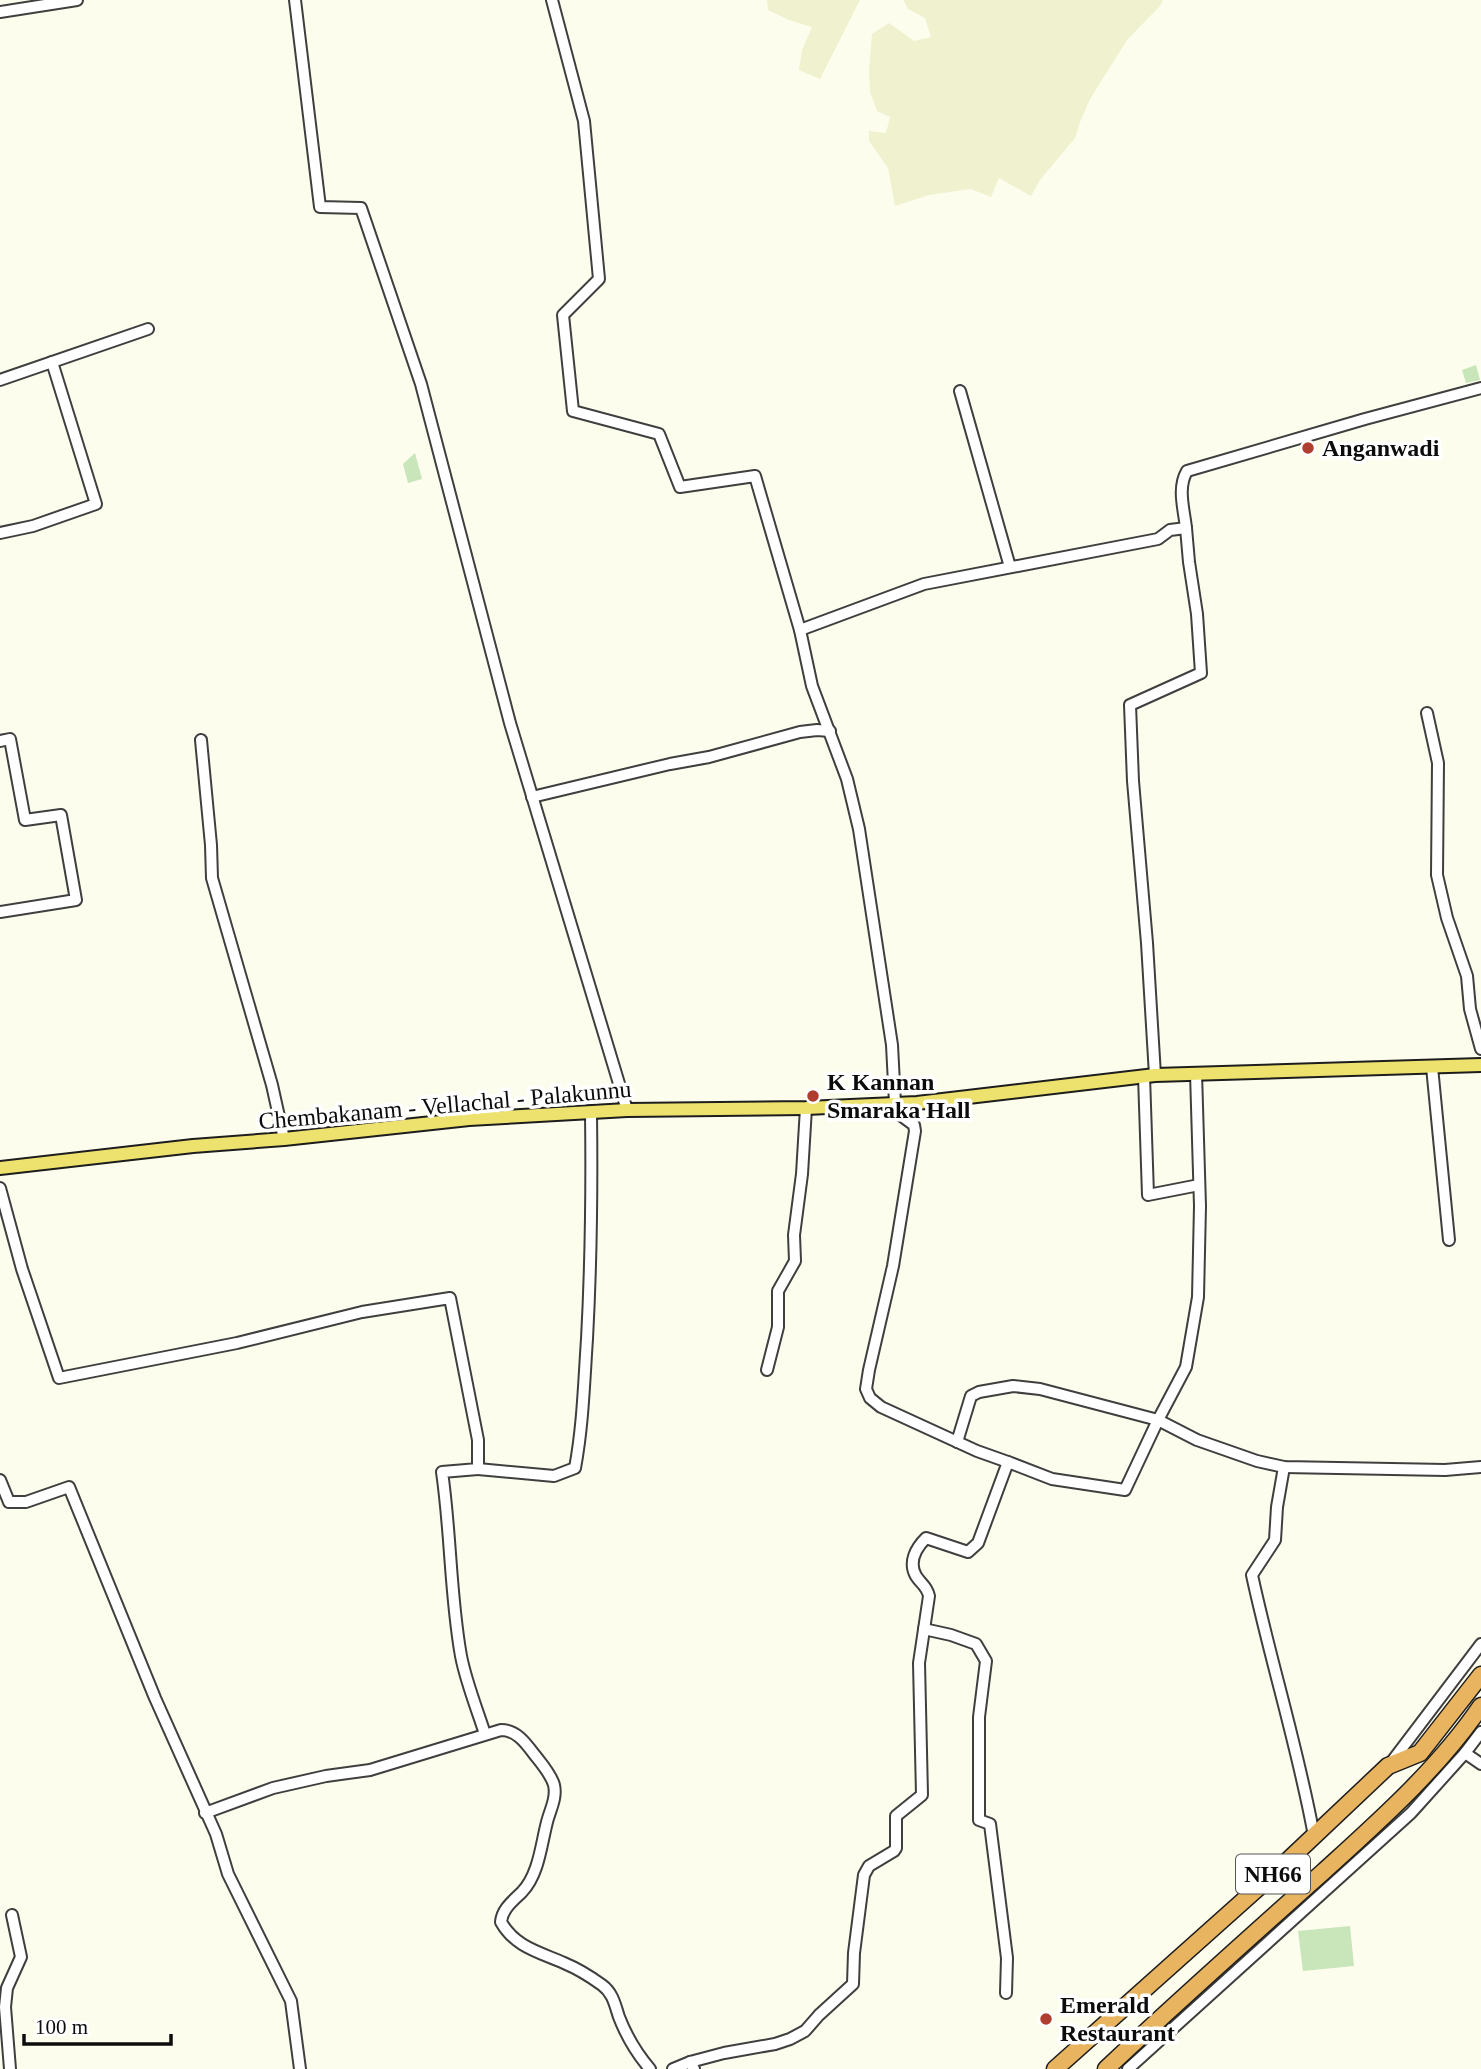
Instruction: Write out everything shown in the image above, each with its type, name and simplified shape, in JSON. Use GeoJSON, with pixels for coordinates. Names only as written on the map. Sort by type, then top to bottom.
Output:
{"type":"FeatureCollection","features":[{"type":"Feature","properties":{"kind":"highway","name":"NH66"},"geometry":{"type":"LineString","coordinates":[[1055,2069],[1388,1766],[1420,1753],[1481,1675]]}},
{"type":"Feature","properties":{"kind":"highway","name":"NH66"},"geometry":{"type":"LineString","coordinates":[[1106,2069],[1375,1824],[1426,1774],[1481,1706]]}},
{"type":"Feature","properties":{"kind":"main road","name":"Chembakanam - Vellachal - Palakunnu"},"geometry":{"type":"LineString","coordinates":[[0,1168],[469,1119],[627,1110],[806,1108],[945,1101],[1149,1076],[1481,1065]]}},
{"type":"Feature","properties":{"kind":"street"},"geometry":{"type":"LineString","coordinates":[[0,12],[77,0]]}},
{"type":"Feature","properties":{"kind":"street"},"geometry":{"type":"LineString","coordinates":[[295,0],[320,207],[361,208],[421,384],[510,723],[627,1110]]}},
{"type":"Feature","properties":{"kind":"street"},"geometry":{"type":"LineString","coordinates":[[552,0],[584,121],[599,279],[563,316],[573,411],[659,434],[681,487],[755,476],[800,630],[811,686],[847,779],[859,829],[892,1045],[895,1103],[899,1114],[914,1125],[915,1131],[893,1266],[869,1370],[866,1389],[870,1398],[881,1407],[977,1451],[1052,1479],[1125,1490],[1186,1367],[1198,1297],[1196,1073]]}},
{"type":"Feature","properties":{"kind":"street"},"geometry":{"type":"LineString","coordinates":[[0,380],[148,329]]}},
{"type":"Feature","properties":{"kind":"street"},"geometry":{"type":"LineString","coordinates":[[0,533],[33,526],[96,504],[52,362]]}},
{"type":"Feature","properties":{"kind":"street"},"geometry":{"type":"LineString","coordinates":[[1199,1185],[1148,1195],[1149,1076],[1129,705],[1201,673],[1182,479],[1187,471],[1481,388]]}},
{"type":"Feature","properties":{"kind":"street"},"geometry":{"type":"LineString","coordinates":[[960,391],[1010,567]]}},
{"type":"Feature","properties":{"kind":"street"},"geometry":{"type":"LineString","coordinates":[[800,630],[924,584],[1158,539],[1170,530],[1185,528]]}},
{"type":"Feature","properties":{"kind":"street"},"geometry":{"type":"LineString","coordinates":[[1427,713],[1438,763],[1437,875],[1447,918],[1467,976],[1470,1009],[1481,1049]]}},
{"type":"Feature","properties":{"kind":"street"},"geometry":{"type":"LineString","coordinates":[[533,797],[709,757],[800,732],[830,731]]}},
{"type":"Feature","properties":{"kind":"street"},"geometry":{"type":"LineString","coordinates":[[0,741],[10,739],[25,820],[61,814],[76,900],[0,912]]}},
{"type":"Feature","properties":{"kind":"street"},"geometry":{"type":"LineString","coordinates":[[201,740],[212,878],[272,1085],[284,1139]]}},
{"type":"Feature","properties":{"kind":"street"},"geometry":{"type":"LineString","coordinates":[[1432,1067],[1449,1240]]}},
{"type":"Feature","properties":{"kind":"street"},"geometry":{"type":"LineString","coordinates":[[767,1370],[778,1327],[778,1291],[794,1261],[806,1108]]}},
{"type":"Feature","properties":{"kind":"street"},"geometry":{"type":"LineString","coordinates":[[485,1734],[462,1660],[454,1609],[442,1472],[478,1469],[554,1476],[575,1468],[581,1437],[588,1305],[592,1204],[590,1113]]}},
{"type":"Feature","properties":{"kind":"street"},"geometry":{"type":"LineString","coordinates":[[0,1188],[22,1269],[59,1378],[237,1343],[362,1312],[450,1298],[478,1440],[478,1469]]}},
{"type":"Feature","properties":{"kind":"street"},"geometry":{"type":"LineString","coordinates":[[957,1442],[971,1396],[979,1392],[1013,1387],[1040,1389],[1158,1420],[1198,1440],[1257,1461],[1284,1467],[1445,1470],[1481,1467]]}},
{"type":"Feature","properties":{"kind":"street"},"geometry":{"type":"LineString","coordinates":[[674,2069],[692,2066],[724,2053],[790,2039],[805,2031],[853,1984],[854,1953],[864,1875],[869,1866],[894,1851],[896,1816],[922,1795],[919,1663],[929,1596],[927,1587],[915,1573],[913,1556],[926,1538],[968,1552],[978,1543],[1008,1462]]}},
{"type":"Feature","properties":{"kind":"street"},"geometry":{"type":"LineString","coordinates":[[1284,1467],[1275,1540],[1252,1575],[1314,1836]]}},
{"type":"Feature","properties":{"kind":"street"},"geometry":{"type":"LineString","coordinates":[[0,1480],[9,1502],[26,1502],[69,1487],[155,1698],[216,1833],[228,1874],[291,2001],[300,2069]]}},
{"type":"Feature","properties":{"kind":"street"},"geometry":{"type":"LineString","coordinates":[[924,1629],[976,1644],[986,1661],[979,1717],[979,1820],[990,1824],[1007,1958],[1006,1993]]}},
{"type":"Feature","properties":{"kind":"street"},"geometry":{"type":"LineString","coordinates":[[1388,1766],[1481,1644]]}},
{"type":"Feature","properties":{"kind":"street"},"geometry":{"type":"LineString","coordinates":[[205,1813],[273,1788],[326,1776],[370,1770],[485,1734],[510,1730],[525,1741],[544,1766],[554,1784],[554,1797],[536,1865],[522,1892],[501,1917],[501,1922],[517,1941],[537,1954],[564,1963],[603,1986],[615,2000],[619,2018],[650,2069]]}},
{"type":"Feature","properties":{"kind":"street"},"geometry":{"type":"LineString","coordinates":[[1128,2069],[1410,1813],[1481,1732]]}},
{"type":"Feature","properties":{"kind":"street"},"geometry":{"type":"LineString","coordinates":[[1465,1753],[1481,1765]]}},
{"type":"Feature","properties":{"kind":"street"},"geometry":{"type":"LineString","coordinates":[[10,2069],[5,2007],[7,1988],[21,1957],[12,1915]]}},
{"type":"Feature","properties":{"kind":"green space"},"geometry":{"type":"Polygon","coordinates":[[[767,0],[860,0],[820,79],[799,70],[802,50],[812,27],[768,10],[767,0]]]}},
{"type":"Feature","properties":{"kind":"green space"},"geometry":{"type":"Polygon","coordinates":[[[903,0],[1163,0],[1127,40],[1090,99],[1075,138],[1040,180],[1031,196],[999,178],[991,197],[971,189],[929,195],[895,206],[888,168],[869,141],[869,131],[886,133],[890,117],[877,111],[870,92],[869,71],[872,34],[889,23],[914,41],[931,37],[925,18],[908,9],[903,0]]]}},
{"type":"Feature","properties":{"kind":"green space"},"geometry":{"type":"Polygon","coordinates":[[[1476,365],[1480,380],[1466,383],[1462,370],[1476,365]]]}},
{"type":"Feature","properties":{"kind":"green space"},"geometry":{"type":"Polygon","coordinates":[[[415,453],[422,479],[408,483],[403,464],[415,453]]]}},
{"type":"Feature","properties":{"kind":"green space"},"geometry":{"type":"Polygon","coordinates":[[[1350,1926],[1354,1966],[1303,1971],[1298,1931],[1350,1926]]]}},
{"type":"Feature","properties":{"kind":"place","name":"Anganwadi"},"geometry":{"type":"Point","coordinates":[1308,448]}},
{"type":"Feature","properties":{"kind":"place","name":"K Kannan Smaraka Hall"},"geometry":{"type":"Point","coordinates":[813,1096]}},
{"type":"Feature","properties":{"kind":"place","name":"Emerald Restaurant"},"geometry":{"type":"Point","coordinates":[1046,2019]}}]}
